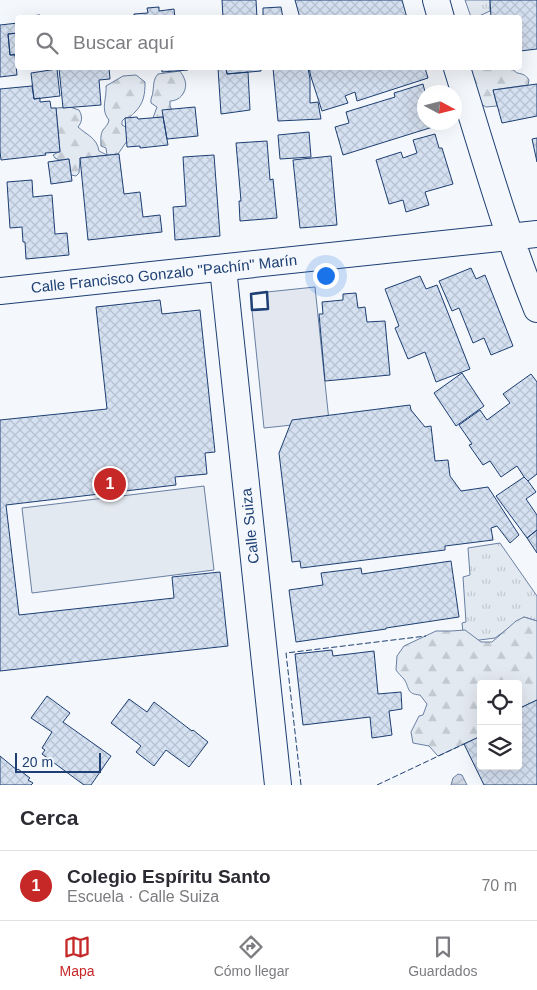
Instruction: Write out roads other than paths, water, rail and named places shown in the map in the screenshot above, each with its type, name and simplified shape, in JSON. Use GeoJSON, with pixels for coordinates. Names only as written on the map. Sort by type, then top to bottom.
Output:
{"type":"FeatureCollection","features":[{"type":"Feature","properties":{"kind":"street"},"geometry":{"type":"LineString","coordinates":[[436,0],[440,15]]}},
{"type":"Feature","properties":{"kind":"street"},"geometry":{"type":"LineString","coordinates":[[457,70],[521,270],[537,309]]}},
{"type":"Feature","properties":{"kind":"street","name":"Calle Francisco Gonzalo \"Pachín\" Marín"},"geometry":{"type":"LineString","coordinates":[[0,291],[537,234]]}},
{"type":"Feature","properties":{"kind":"street","name":"Calle Suiza"},"geometry":{"type":"LineString","coordinates":[[223,268],[278,785]]}},
{"type":"Feature","properties":{"kind":"water"},"geometry":{"type":"Polygon","coordinates":[[[458,774],[462,775],[467,785],[451,785],[453,778],[458,774]]]}},
{"type":"Feature","properties":{"kind":"place","name":"Colegio Espíritu Santo"},"geometry":{"type":"Point","coordinates":[110,484]}}]}
